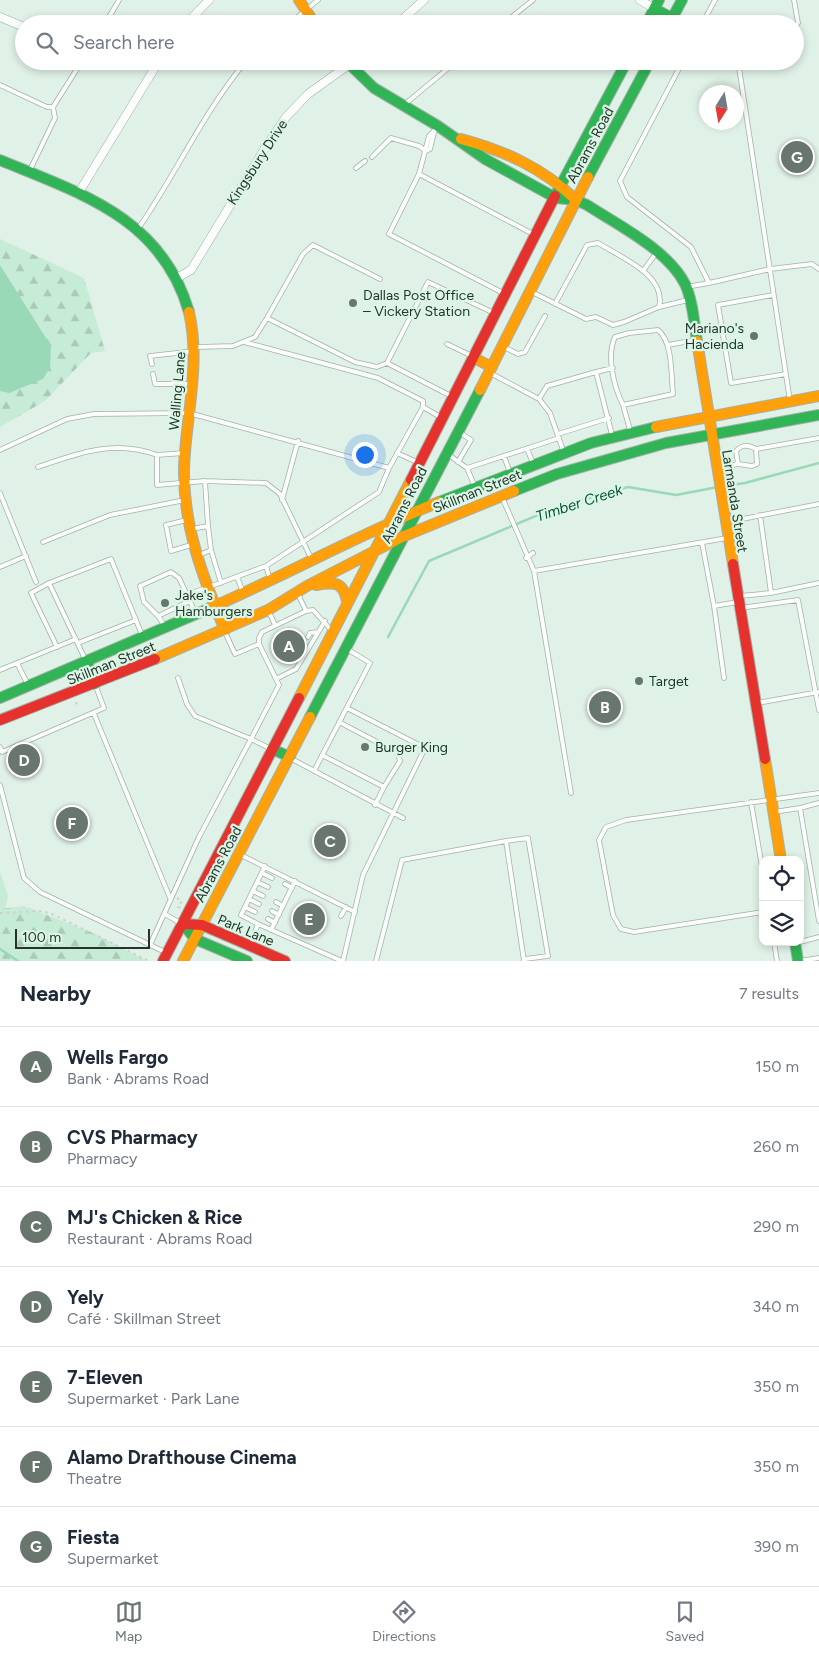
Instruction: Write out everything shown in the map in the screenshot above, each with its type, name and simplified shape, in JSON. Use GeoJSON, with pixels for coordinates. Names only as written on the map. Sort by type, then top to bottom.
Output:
{"type":"FeatureCollection","features":[{"type":"Feature","properties":{"kind":"main road"},"geometry":{"type":"LineString","coordinates":[[299,0],[309,15]]}},
{"type":"Feature","properties":{"kind":"main road"},"geometry":{"type":"LineString","coordinates":[[677,15],[682,0]]}},
{"type":"Feature","properties":{"kind":"main road"},"geometry":{"type":"LineString","coordinates":[[651,15],[657,4],[667,15]]}},
{"type":"Feature","properties":{"kind":"main road","name":"Larmanda Street"},"geometry":{"type":"LineString","coordinates":[[357,70],[374,88],[404,106],[436,130],[489,146],[549,174],[563,185],[576,200],[625,229],[657,252],[674,268],[685,287],[696,340],[780,856]]}},
{"type":"Feature","properties":{"kind":"main road","name":"Abrams Road"},"geometry":{"type":"LineString","coordinates":[[165,957],[371,553],[474,358],[495,313],[621,70]]}},
{"type":"Feature","properties":{"kind":"main road","name":"Abrams Road"},"geometry":{"type":"LineString","coordinates":[[183,961],[490,370],[641,70]]}},
{"type":"Feature","properties":{"kind":"main road","name":"Larmanda Street"},"geometry":{"type":"LineString","coordinates":[[455,137],[485,160],[556,198],[576,200]]}},
{"type":"Feature","properties":{"kind":"main road","name":"Walling Lane"},"geometry":{"type":"LineString","coordinates":[[0,160],[78,194],[138,229],[165,258],[177,278],[191,322],[195,349],[184,482],[188,525],[207,588],[225,630]]}},
{"type":"Feature","properties":{"kind":"main road"},"geometry":{"type":"LineString","coordinates":[[474,358],[490,370]]}},
{"type":"Feature","properties":{"kind":"main road","name":"Skillman Street"},"geometry":{"type":"LineString","coordinates":[[0,698],[243,594],[388,523],[510,472],[630,432],[819,396]]}},
{"type":"Feature","properties":{"kind":"main road","name":"Skillman Street"},"geometry":{"type":"LineString","coordinates":[[0,720],[95,684],[225,630],[268,610],[308,586],[402,537],[501,495],[557,474],[607,458],[711,434],[819,415]]}},
{"type":"Feature","properties":{"kind":"main road"},"geometry":{"type":"LineString","coordinates":[[308,586],[330,583],[339,585],[345,590],[347,601]]}},
{"type":"Feature","properties":{"kind":"main road"},"geometry":{"type":"LineString","coordinates":[[87,662],[95,684]]}},
{"type":"Feature","properties":{"kind":"main road"},"geometry":{"type":"LineString","coordinates":[[272,749],[290,757]]}},
{"type":"Feature","properties":{"kind":"main road","name":"Park Lane"},"geometry":{"type":"LineString","coordinates":[[182,924],[202,926],[285,961]]}},
{"type":"Feature","properties":{"kind":"main road","name":"Park Lane"},"geometry":{"type":"LineString","coordinates":[[182,924],[195,939],[247,961]]}},
{"type":"Feature","properties":{"kind":"main road"},"geometry":{"type":"LineString","coordinates":[[797,946],[799,961]]}},
{"type":"Feature","properties":{"kind":"street"},"geometry":{"type":"LineString","coordinates":[[195,15],[209,0]]}},
{"type":"Feature","properties":{"kind":"street"},"geometry":{"type":"LineString","coordinates":[[406,15],[424,0]]}},
{"type":"Feature","properties":{"kind":"street"},"geometry":{"type":"LineString","coordinates":[[640,0],[657,4]]}},
{"type":"Feature","properties":{"kind":"street"},"geometry":{"type":"LineString","coordinates":[[0,17],[15,23]]}},
{"type":"Feature","properties":{"kind":"street"},"geometry":{"type":"LineString","coordinates":[[78,194],[154,70]]}},
{"type":"Feature","properties":{"kind":"street","name":"Kingsbury Drive"},"geometry":{"type":"LineString","coordinates":[[177,278],[191,270],[286,117],[308,94],[341,70]]}},
{"type":"Feature","properties":{"kind":"lane"},"geometry":{"type":"LineString","coordinates":[[110,15],[119,0]]}},
{"type":"Feature","properties":{"kind":"lane"},"geometry":{"type":"LineString","coordinates":[[300,15],[318,0]]}},
{"type":"Feature","properties":{"kind":"lane"},"geometry":{"type":"LineString","coordinates":[[514,15],[532,0]]}},
{"type":"Feature","properties":{"kind":"lane"},"geometry":{"type":"LineString","coordinates":[[706,15],[714,0]]}},
{"type":"Feature","properties":{"kind":"lane"},"geometry":{"type":"LineString","coordinates":[[794,0],[797,15]]}},
{"type":"Feature","properties":{"kind":"lane"},"geometry":{"type":"LineString","coordinates":[[29,172],[55,118],[54,107],[77,70]]}},
{"type":"Feature","properties":{"kind":"lane"},"geometry":{"type":"LineString","coordinates":[[138,229],[156,202],[204,118],[239,70]]}},
{"type":"Feature","properties":{"kind":"lane"},"geometry":{"type":"LineString","coordinates":[[404,106],[446,70]]}},
{"type":"Feature","properties":{"kind":"lane"},"geometry":{"type":"LineString","coordinates":[[677,70],[620,181],[627,197],[691,247],[709,283]]}},
{"type":"Feature","properties":{"kind":"lane"},"geometry":{"type":"LineString","coordinates":[[739,70],[790,401]]}},
{"type":"Feature","properties":{"kind":"lane"},"geometry":{"type":"LineString","coordinates":[[0,85],[47,107],[54,107]]}},
{"type":"Feature","properties":{"kind":"lane"},"geometry":{"type":"LineString","coordinates":[[436,130],[430,149],[426,151],[419,174],[389,234],[505,294]]}},
{"type":"Feature","properties":{"kind":"lane"},"geometry":{"type":"LineString","coordinates":[[372,156],[391,138],[419,146],[426,151]]}},
{"type":"Feature","properties":{"kind":"lane"},"geometry":{"type":"LineString","coordinates":[[356,168],[365,161]]}},
{"type":"Feature","properties":{"kind":"lane"},"geometry":{"type":"LineString","coordinates":[[419,174],[535,235]]}},
{"type":"Feature","properties":{"kind":"lane"},"geometry":{"type":"LineString","coordinates":[[555,304],[586,245],[598,243],[651,275],[661,300],[659,307]]}},
{"type":"Feature","properties":{"kind":"lane"},"geometry":{"type":"LineString","coordinates":[[152,364],[150,356],[195,349],[233,346],[259,334],[304,254],[313,245],[380,279]]}},
{"type":"Feature","properties":{"kind":"lane"},"geometry":{"type":"LineString","coordinates":[[644,271],[657,252]]}},
{"type":"Feature","properties":{"kind":"lane"},"geometry":{"type":"LineString","coordinates":[[685,287],[770,269],[812,264],[819,270]]}},
{"type":"Feature","properties":{"kind":"lane"},"geometry":{"type":"LineString","coordinates":[[267,318],[355,362],[377,367],[387,363],[428,282],[495,313]]}},
{"type":"Feature","properties":{"kind":"lane"},"geometry":{"type":"LineString","coordinates":[[530,291],[586,319],[596,317],[613,325],[659,307],[689,300]]}},
{"type":"Feature","properties":{"kind":"lane"},"geometry":{"type":"LineString","coordinates":[[774,294],[718,305],[731,383],[786,374]]}},
{"type":"Feature","properties":{"kind":"lane"},"geometry":{"type":"LineString","coordinates":[[502,346],[518,354],[525,352],[545,316]]}},
{"type":"Feature","properties":{"kind":"lane"},"geometry":{"type":"LineString","coordinates":[[623,405],[673,394],[668,346],[663,334],[658,330],[629,332],[614,337],[610,346],[616,392],[623,405],[630,432]]}},
{"type":"Feature","properties":{"kind":"lane"},"geometry":{"type":"LineString","coordinates":[[668,346],[696,340]]}},
{"type":"Feature","properties":{"kind":"lane"},"geometry":{"type":"LineString","coordinates":[[187,595],[266,566],[379,492],[389,468],[423,407],[423,402],[378,378],[244,342]]}},
{"type":"Feature","properties":{"kind":"lane"},"geometry":{"type":"LineString","coordinates":[[447,344],[474,358]]}},
{"type":"Feature","properties":{"kind":"lane"},"geometry":{"type":"LineString","coordinates":[[387,363],[453,397]]}},
{"type":"Feature","properties":{"kind":"lane"},"geometry":{"type":"LineString","coordinates":[[539,399],[548,386],[613,368]]}},
{"type":"Feature","properties":{"kind":"lane"},"geometry":{"type":"LineString","coordinates":[[490,370],[539,399],[550,413],[564,453]]}},
{"type":"Feature","properties":{"kind":"lane"},"geometry":{"type":"LineString","coordinates":[[596,372],[609,418],[612,438]]}},
{"type":"Feature","properties":{"kind":"lane"},"geometry":{"type":"LineString","coordinates":[[153,374],[154,384],[193,384]]}},
{"type":"Feature","properties":{"kind":"lane"},"geometry":{"type":"LineString","coordinates":[[423,407],[442,418]]}},
{"type":"Feature","properties":{"kind":"lane"},"geometry":{"type":"LineString","coordinates":[[0,450],[67,419],[94,414],[189,413],[298,441],[389,468]]}},
{"type":"Feature","properties":{"kind":"lane"},"geometry":{"type":"LineString","coordinates":[[467,468],[527,449],[609,418]]}},
{"type":"Feature","properties":{"kind":"lane"},"geometry":{"type":"LineString","coordinates":[[458,432],[471,440],[458,462]]}},
{"type":"Feature","properties":{"kind":"lane"},"geometry":{"type":"LineString","coordinates":[[738,464],[736,451],[740,447],[748,445],[756,449],[819,438]]}},
{"type":"Feature","properties":{"kind":"lane"},"geometry":{"type":"LineString","coordinates":[[282,500],[298,441]]}},
{"type":"Feature","properties":{"kind":"lane"},"geometry":{"type":"LineString","coordinates":[[38,468],[84,451],[136,448],[157,455],[186,453]]}},
{"type":"Feature","properties":{"kind":"lane"},"geometry":{"type":"LineString","coordinates":[[527,449],[533,464]]}},
{"type":"Feature","properties":{"kind":"lane"},"geometry":{"type":"LineString","coordinates":[[716,466],[738,464],[752,466],[757,464],[756,449]]}},
{"type":"Feature","properties":{"kind":"lane"},"geometry":{"type":"LineString","coordinates":[[397,453],[419,463]]}},
{"type":"Feature","properties":{"kind":"lane"},"geometry":{"type":"LineString","coordinates":[[446,453],[467,468],[475,487]]}},
{"type":"Feature","properties":{"kind":"lane"},"geometry":{"type":"LineString","coordinates":[[157,455],[157,485],[205,481],[266,483],[280,494],[312,560]]}},
{"type":"Feature","properties":{"kind":"lane"},"geometry":{"type":"LineString","coordinates":[[504,456],[510,472]]}},
{"type":"Feature","properties":{"kind":"lane"},"geometry":{"type":"LineString","coordinates":[[205,481],[211,550],[221,583]]}},
{"type":"Feature","properties":{"kind":"lane"},"geometry":{"type":"LineString","coordinates":[[0,493],[36,582]]}},
{"type":"Feature","properties":{"kind":"lane"},"geometry":{"type":"LineString","coordinates":[[501,495],[526,558],[534,571],[571,793]]}},
{"type":"Feature","properties":{"kind":"lane"},"geometry":{"type":"LineString","coordinates":[[43,542],[110,515],[185,500]]}},
{"type":"Feature","properties":{"kind":"lane"},"geometry":{"type":"LineString","coordinates":[[725,523],[819,504]]}},
{"type":"Feature","properties":{"kind":"lane"},"geometry":{"type":"LineString","coordinates":[[760,515],[770,593]]}},
{"type":"Feature","properties":{"kind":"lane"},"geometry":{"type":"LineString","coordinates":[[193,544],[171,550],[166,525],[208,526]]}},
{"type":"Feature","properties":{"kind":"lane"},"geometry":{"type":"LineString","coordinates":[[534,571],[727,538]]}},
{"type":"Feature","properties":{"kind":"lane"},"geometry":{"type":"LineString","coordinates":[[702,543],[714,606],[724,678]]}},
{"type":"Feature","properties":{"kind":"lane"},"geometry":{"type":"LineString","coordinates":[[196,556],[211,550]]}},
{"type":"Feature","properties":{"kind":"lane"},"geometry":{"type":"LineString","coordinates":[[526,558],[533,553]]}},
{"type":"Feature","properties":{"kind":"lane"},"geometry":{"type":"LineString","coordinates":[[0,566],[26,556]]}},
{"type":"Feature","properties":{"kind":"lane"},"geometry":{"type":"LineString","coordinates":[[57,647],[31,593],[49,583],[111,559],[143,638]]}},
{"type":"Feature","properties":{"kind":"lane"},"geometry":{"type":"LineString","coordinates":[[266,566],[271,581]]}},
{"type":"Feature","properties":{"kind":"lane"},"geometry":{"type":"LineString","coordinates":[[166,627],[144,602],[140,588],[143,583],[171,572],[179,578],[196,614]]}},
{"type":"Feature","properties":{"kind":"lane"},"geometry":{"type":"LineString","coordinates":[[237,577],[243,594]]}},
{"type":"Feature","properties":{"kind":"lane"},"geometry":{"type":"LineString","coordinates":[[49,583],[87,662]]}},
{"type":"Feature","properties":{"kind":"lane"},"geometry":{"type":"LineString","coordinates":[[714,606],[819,583]]}},
{"type":"Feature","properties":{"kind":"lane"},"geometry":{"type":"LineString","coordinates":[[297,592],[306,611]]}},
{"type":"Feature","properties":{"kind":"lane"},"geometry":{"type":"LineString","coordinates":[[738,602],[798,600],[818,692],[819,710]]}},
{"type":"Feature","properties":{"kind":"lane"},"geometry":{"type":"LineString","coordinates":[[158,616],[190,601]]}},
{"type":"Feature","properties":{"kind":"lane"},"geometry":{"type":"LineString","coordinates":[[268,610],[275,625]]}},
{"type":"Feature","properties":{"kind":"lane"},"geometry":{"type":"LineString","coordinates":[[150,945],[165,914],[170,898],[278,685],[258,638],[262,632],[275,625],[306,611],[313,610],[332,631]]}},
{"type":"Feature","properties":{"kind":"lane"},"geometry":{"type":"LineString","coordinates":[[0,670],[57,647],[136,620]]}},
{"type":"Feature","properties":{"kind":"lane"},"geometry":{"type":"LineString","coordinates":[[276,679],[296,669],[324,621]]}},
{"type":"Feature","properties":{"kind":"lane"},"geometry":{"type":"LineString","coordinates":[[225,630],[235,654],[259,644]]}},
{"type":"Feature","properties":{"kind":"lane"},"geometry":{"type":"LineString","coordinates":[[308,636],[310,632],[318,632]]}},
{"type":"Feature","properties":{"kind":"lane"},"geometry":{"type":"LineString","coordinates":[[304,644],[306,652]]}},
{"type":"Feature","properties":{"kind":"lane"},"geometry":{"type":"LineString","coordinates":[[314,770],[370,663],[345,648]]}},
{"type":"Feature","properties":{"kind":"lane"},"geometry":{"type":"LineString","coordinates":[[17,663],[29,686]]}},
{"type":"Feature","properties":{"kind":"lane"},"geometry":{"type":"LineString","coordinates":[[178,678],[195,716],[272,749]]}},
{"type":"Feature","properties":{"kind":"lane"},"geometry":{"type":"LineString","coordinates":[[1,752],[94,714],[104,708],[95,684]]}},
{"type":"Feature","properties":{"kind":"lane"},"geometry":{"type":"LineString","coordinates":[[755,703],[818,692]]}},
{"type":"Feature","properties":{"kind":"lane"},"geometry":{"type":"LineString","coordinates":[[266,866],[241,915],[343,961],[363,875],[425,748],[347,708]]}},
{"type":"Feature","properties":{"kind":"lane"},"geometry":{"type":"LineString","coordinates":[[94,714],[170,898]]}},
{"type":"Feature","properties":{"kind":"lane"},"geometry":{"type":"LineString","coordinates":[[339,722],[398,752],[400,761],[375,805]]}},
{"type":"Feature","properties":{"kind":"lane"},"geometry":{"type":"LineString","coordinates":[[322,755],[384,787]]}},
{"type":"Feature","properties":{"kind":"lane"},"geometry":{"type":"LineString","coordinates":[[290,757],[375,805],[403,818]]}},
{"type":"Feature","properties":{"kind":"lane"},"geometry":{"type":"LineString","coordinates":[[0,785],[24,878],[40,892],[150,945],[165,957]]}},
{"type":"Feature","properties":{"kind":"lane"},"geometry":{"type":"LineString","coordinates":[[759,913],[634,932],[621,929],[613,915],[599,840],[606,828],[626,820],[819,792]]}},
{"type":"Feature","properties":{"kind":"lane"},"geometry":{"type":"LineString","coordinates":[[751,802],[760,856]]}},
{"type":"Feature","properties":{"kind":"lane"},"geometry":{"type":"LineString","coordinates":[[773,812],[819,803]]}},
{"type":"Feature","properties":{"kind":"lane"},"geometry":{"type":"LineString","coordinates":[[800,808],[819,921]]}},
{"type":"Feature","properties":{"kind":"lane"},"geometry":{"type":"LineString","coordinates":[[376,961],[402,860],[506,841],[528,838],[548,956],[525,960],[506,841]]}},
{"type":"Feature","properties":{"kind":"lane"},"geometry":{"type":"LineString","coordinates":[[240,854],[355,912]]}},
{"type":"Feature","properties":{"kind":"lane"},"geometry":{"type":"LineString","coordinates":[[262,872],[272,878]]}},
{"type":"Feature","properties":{"kind":"lane"},"geometry":{"type":"LineString","coordinates":[[271,930],[295,881]]}},
{"type":"Feature","properties":{"kind":"lane"},"geometry":{"type":"LineString","coordinates":[[258,882],[268,887]]}},
{"type":"Feature","properties":{"kind":"lane"},"geometry":{"type":"LineString","coordinates":[[285,884],[292,888]]}},
{"type":"Feature","properties":{"kind":"lane"},"geometry":{"type":"LineString","coordinates":[[253,890],[263,896]]}},
{"type":"Feature","properties":{"kind":"lane"},"geometry":{"type":"LineString","coordinates":[[281,894],[288,897]]}},
{"type":"Feature","properties":{"kind":"lane"},"geometry":{"type":"LineString","coordinates":[[249,899],[259,904]]}},
{"type":"Feature","properties":{"kind":"lane"},"geometry":{"type":"LineString","coordinates":[[276,902],[283,906]]}},
{"type":"Feature","properties":{"kind":"lane"},"geometry":{"type":"LineString","coordinates":[[245,907],[255,912]]}},
{"type":"Feature","properties":{"kind":"lane"},"geometry":{"type":"LineString","coordinates":[[341,916],[346,907]]}},
{"type":"Feature","properties":{"kind":"lane"},"geometry":{"type":"LineString","coordinates":[[272,911],[279,915]]}},
{"type":"Feature","properties":{"kind":"lane"},"geometry":{"type":"LineString","coordinates":[[165,914],[182,924]]}},
{"type":"Feature","properties":{"kind":"lane"},"geometry":{"type":"LineString","coordinates":[[268,919],[275,923]]}},
{"type":"Feature","properties":{"kind":"lane"},"geometry":{"type":"LineString","coordinates":[[250,945],[258,924]]}},
{"type":"Feature","properties":{"kind":"lane"},"geometry":{"type":"LineString","coordinates":[[804,940],[819,936]]}},
{"type":"Feature","properties":{"kind":"lane"},"geometry":{"type":"LineString","coordinates":[[774,946],[776,961]]}},
{"type":"Feature","properties":{"kind":"lane"},"geometry":{"type":"LineString","coordinates":[[799,961],[819,958]]}},
{"type":"Feature","properties":{"kind":"path"},"geometry":{"type":"LineString","coordinates":[[76,702],[78,708]]}},
{"type":"Feature","properties":{"kind":"path"},"geometry":{"type":"LineString","coordinates":[[177,898],[182,901],[178,907],[181,908]]}},
{"type":"Feature","properties":{"kind":"path"},"geometry":{"type":"LineString","coordinates":[[0,913],[42,911],[52,914],[149,961]]}},
{"type":"Feature","properties":{"kind":"green space"},"geometry":{"type":"Polygon","coordinates":[[[0,239],[84,278],[105,351],[91,353],[45,401],[0,427],[0,239]]]}},
{"type":"Feature","properties":{"kind":"green space"},"geometry":{"type":"Polygon","coordinates":[[[0,871],[8,896],[0,932],[0,871]]]}},
{"type":"Feature","properties":{"kind":"green space"},"geometry":{"type":"Polygon","coordinates":[[[24,906],[91,932],[147,961],[0,961],[0,909],[24,906]]]}},
{"type":"Feature","properties":{"kind":"shaded area"},"geometry":{"type":"Polygon","coordinates":[[[0,265],[51,346],[50,368],[43,379],[9,393],[0,391],[0,265]]]}},
{"type":"Feature","properties":{"kind":"waterway","name":"Timber Creek"},"geometry":{"type":"LineString","coordinates":[[724,486],[745,483],[819,463]]}},
{"type":"Feature","properties":{"kind":"waterway","name":"Timber Creek"},"geometry":{"type":"LineString","coordinates":[[388,637],[429,561],[557,507],[628,487],[676,495],[718,487]]}},
{"type":"Feature","properties":{"kind":"waterway","name":"Timber Creek"},"geometry":{"type":"LineString","coordinates":[[0,949],[18,961]]}},
{"type":"Feature","properties":{"kind":"traffic: fast"},"geometry":{"type":"LineString","coordinates":[[651,15],[659,0]]}},
{"type":"Feature","properties":{"kind":"traffic: fast"},"geometry":{"type":"LineString","coordinates":[[674,15],[682,0]]}},
{"type":"Feature","properties":{"kind":"traffic: fast"},"geometry":{"type":"LineString","coordinates":[[655,9],[666,15]]}},
{"type":"Feature","properties":{"kind":"traffic: fast"},"geometry":{"type":"LineString","coordinates":[[355,70],[374,88],[438,126],[485,159],[556,198],[576,200],[587,205],[655,249],[667,260],[685,284],[692,305],[697,341]]}},
{"type":"Feature","properties":{"kind":"traffic: fast"},"geometry":{"type":"LineString","coordinates":[[555,196],[622,70]]}},
{"type":"Feature","properties":{"kind":"traffic: fast"},"geometry":{"type":"LineString","coordinates":[[588,177],[645,70]]}},
{"type":"Feature","properties":{"kind":"traffic: fast"},"geometry":{"type":"LineString","coordinates":[[0,160],[89,198],[115,213],[139,232],[160,253],[176,280],[189,312]]}},
{"type":"Feature","properties":{"kind":"traffic: fast"},"geometry":{"type":"LineString","coordinates":[[310,717],[480,390]]}},
{"type":"Feature","properties":{"kind":"traffic: fast"},"geometry":{"type":"LineString","coordinates":[[514,491],[557,474],[666,443],[819,415]]}},
{"type":"Feature","properties":{"kind":"traffic: fast"},"geometry":{"type":"LineString","coordinates":[[439,502],[591,443],[656,427]]}},
{"type":"Feature","properties":{"kind":"traffic: fast"},"geometry":{"type":"LineString","coordinates":[[0,698],[208,609]]}},
{"type":"Feature","properties":{"kind":"traffic: fast"},"geometry":{"type":"LineString","coordinates":[[87,662],[95,684]]}},
{"type":"Feature","properties":{"kind":"traffic: fast"},"geometry":{"type":"LineString","coordinates":[[272,749],[290,757]]}},
{"type":"Feature","properties":{"kind":"traffic: fast"},"geometry":{"type":"LineString","coordinates":[[183,924],[195,939],[247,961]]}},
{"type":"Feature","properties":{"kind":"traffic: fast"},"geometry":{"type":"LineString","coordinates":[[796,946],[798,961]]}},
{"type":"Feature","properties":{"kind":"traffic: slow"},"geometry":{"type":"LineString","coordinates":[[299,0],[309,15]]}},
{"type":"Feature","properties":{"kind":"traffic: slow"},"geometry":{"type":"LineString","coordinates":[[461,139],[493,149],[523,162],[550,179],[576,200]]}},
{"type":"Feature","properties":{"kind":"traffic: slow"},"geometry":{"type":"LineString","coordinates":[[480,390],[588,177]]}},
{"type":"Feature","properties":{"kind":"traffic: slow"},"geometry":{"type":"LineString","coordinates":[[189,312],[194,351],[184,468],[187,510],[202,571],[225,630]]}},
{"type":"Feature","properties":{"kind":"traffic: slow"},"geometry":{"type":"LineString","coordinates":[[697,341],[733,564]]}},
{"type":"Feature","properties":{"kind":"traffic: slow"},"geometry":{"type":"LineString","coordinates":[[474,358],[492,367]]}},
{"type":"Feature","properties":{"kind":"traffic: slow"},"geometry":{"type":"LineString","coordinates":[[656,427],[819,396]]}},
{"type":"Feature","properties":{"kind":"traffic: slow"},"geometry":{"type":"LineString","coordinates":[[299,698],[411,480]]}},
{"type":"Feature","properties":{"kind":"traffic: slow"},"geometry":{"type":"LineString","coordinates":[[155,659],[268,610],[307,586],[402,537],[514,491]]}},
{"type":"Feature","properties":{"kind":"traffic: slow"},"geometry":{"type":"LineString","coordinates":[[208,609],[381,527],[439,502]]}},
{"type":"Feature","properties":{"kind":"traffic: slow"},"geometry":{"type":"LineString","coordinates":[[316,585],[337,584],[343,590],[347,601]]}},
{"type":"Feature","properties":{"kind":"traffic: slow"},"geometry":{"type":"LineString","coordinates":[[183,961],[310,717]]}},
{"type":"Feature","properties":{"kind":"traffic: slow"},"geometry":{"type":"LineString","coordinates":[[765,759],[780,856]]}},
{"type":"Feature","properties":{"kind":"traffic: jam"},"geometry":{"type":"LineString","coordinates":[[411,480],[555,196]]}},
{"type":"Feature","properties":{"kind":"traffic: jam"},"geometry":{"type":"LineString","coordinates":[[733,564],[765,759]]}},
{"type":"Feature","properties":{"kind":"traffic: jam"},"geometry":{"type":"LineString","coordinates":[[0,720],[155,659]]}},
{"type":"Feature","properties":{"kind":"traffic: jam"},"geometry":{"type":"LineString","coordinates":[[163,961],[299,698]]}},
{"type":"Feature","properties":{"kind":"traffic: jam"},"geometry":{"type":"LineString","coordinates":[[183,924],[202,925],[285,961]]}},
{"type":"Feature","properties":{"kind":"place","name":"Fiesta"},"geometry":{"type":"Point","coordinates":[797,157]}},
{"type":"Feature","properties":{"kind":"place","name":"Dallas Post Office – Vickery Station"},"geometry":{"type":"Point","coordinates":[353,303]}},
{"type":"Feature","properties":{"kind":"place","name":"Mariano's Hacienda"},"geometry":{"type":"Point","coordinates":[754,336]}},
{"type":"Feature","properties":{"kind":"place","name":"Jake's Hamburgers"},"geometry":{"type":"Point","coordinates":[165,603]}},
{"type":"Feature","properties":{"kind":"place","name":"Wells Fargo"},"geometry":{"type":"Point","coordinates":[289,646]}},
{"type":"Feature","properties":{"kind":"place","name":"Target"},"geometry":{"type":"Point","coordinates":[639,681]}},
{"type":"Feature","properties":{"kind":"place","name":"CVS Pharmacy"},"geometry":{"type":"Point","coordinates":[605,707]}},
{"type":"Feature","properties":{"kind":"place","name":"Burger King"},"geometry":{"type":"Point","coordinates":[365,747]}},
{"type":"Feature","properties":{"kind":"place","name":"Yely"},"geometry":{"type":"Point","coordinates":[24,760]}},
{"type":"Feature","properties":{"kind":"place","name":"Alamo Drafthouse Cinema"},"geometry":{"type":"Point","coordinates":[72,823]}},
{"type":"Feature","properties":{"kind":"place","name":"MJ's Chicken & Rice"},"geometry":{"type":"Point","coordinates":[330,841]}},
{"type":"Feature","properties":{"kind":"place","name":"7-Eleven"},"geometry":{"type":"Point","coordinates":[309,919]}}]}
